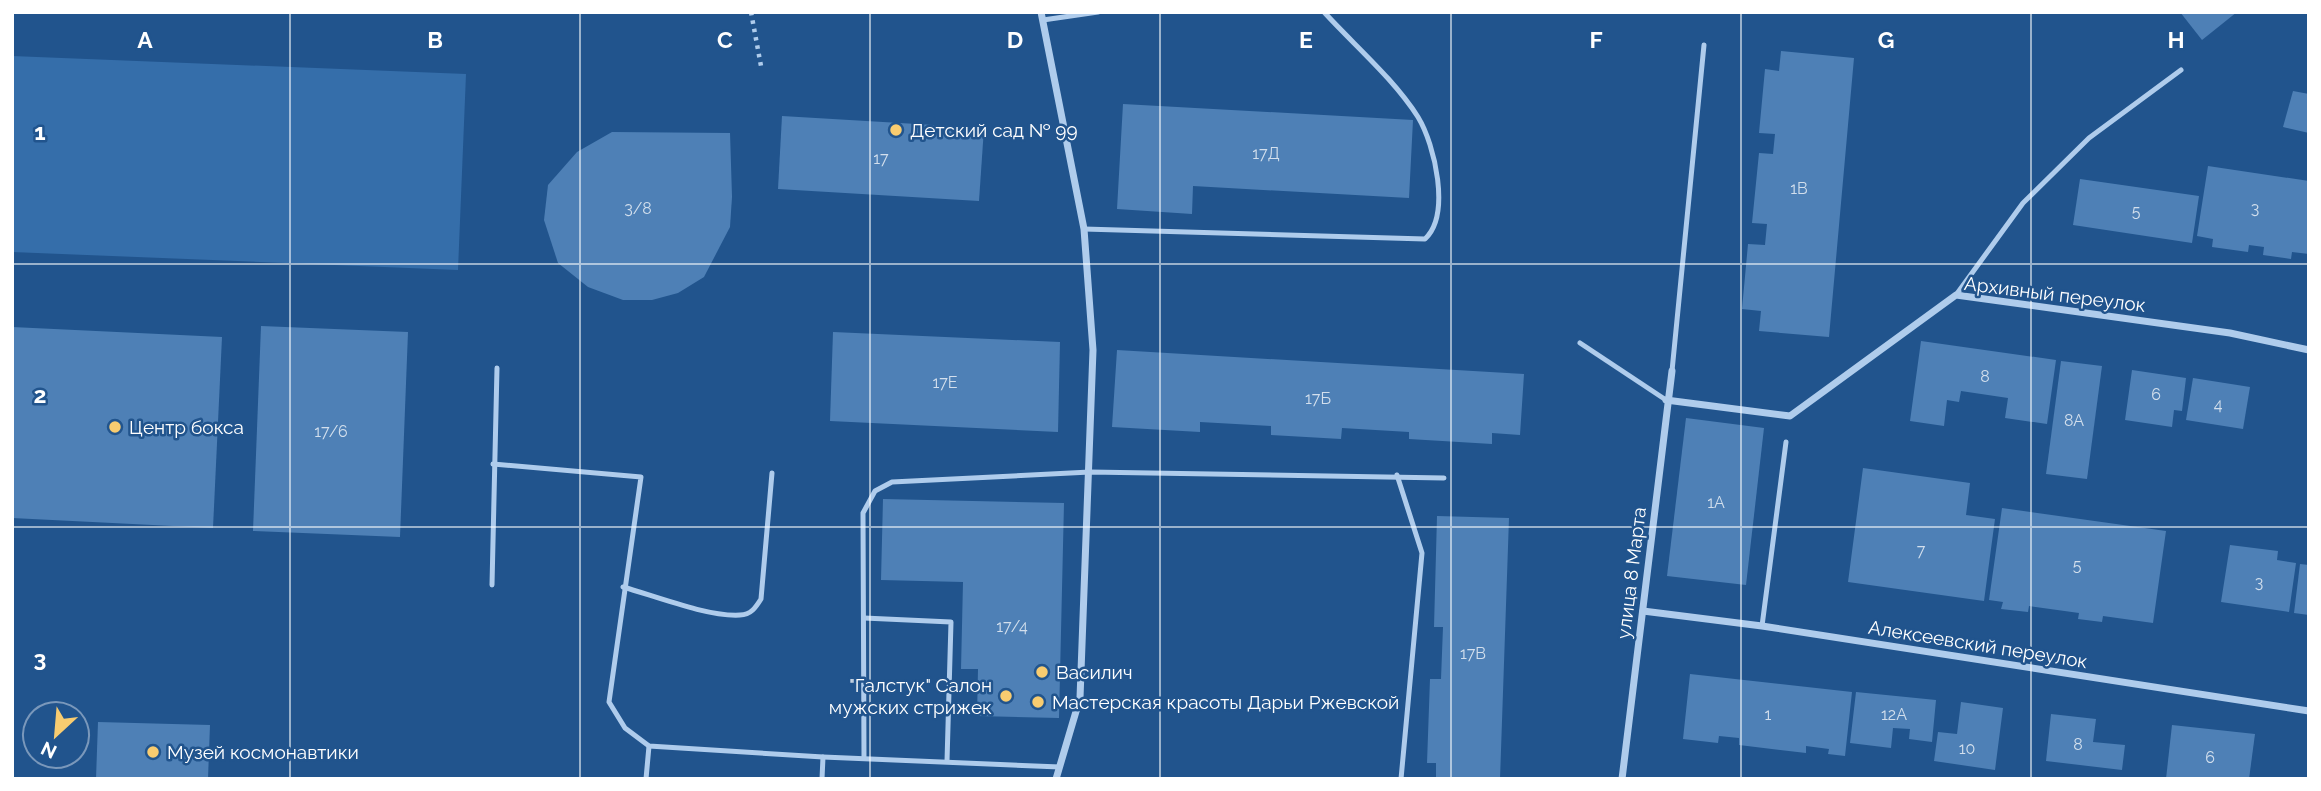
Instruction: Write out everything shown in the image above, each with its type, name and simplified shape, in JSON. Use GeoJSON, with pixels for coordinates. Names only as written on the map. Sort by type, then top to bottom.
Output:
{"type":"FeatureCollection","features":[{"type":"Feature","properties":{"kind":"street"},"geometry":{"type":"LineString","coordinates":[[1042,16],[1084,229],[1093,350],[1080,698],[1056,779]]}},
{"type":"Feature","properties":{"kind":"street","name":"Архивный переулок"},"geometry":{"type":"LineString","coordinates":[[1666,400],[1790,416],[1956,295],[2230,333],[2309,349]]}},
{"type":"Feature","properties":{"kind":"street","name":"улица 8 Марта"},"geometry":{"type":"LineString","coordinates":[[1622,779],[1666,400],[1672,371]]}},
{"type":"Feature","properties":{"kind":"street","name":"Алексеевский переулок"},"geometry":{"type":"LineString","coordinates":[[1643,611],[1762,626],[2309,711]]}},
{"type":"Feature","properties":{"kind":"lane"},"geometry":{"type":"LineString","coordinates":[[1042,16],[1098,12]]}},
{"type":"Feature","properties":{"kind":"lane"},"geometry":{"type":"LineString","coordinates":[[1084,229],[1425,239],[1434,231],[1440,194],[1419,118],[1324,12]]}},
{"type":"Feature","properties":{"kind":"lane"},"geometry":{"type":"LineString","coordinates":[[1672,371],[1704,45]]}},
{"type":"Feature","properties":{"kind":"lane"},"geometry":{"type":"LineString","coordinates":[[1956,295],[2023,203],[2089,138],[2181,70]]}},
{"type":"Feature","properties":{"kind":"lane"},"geometry":{"type":"LineString","coordinates":[[1580,343],[1666,400]]}},
{"type":"Feature","properties":{"kind":"lane"},"geometry":{"type":"LineString","coordinates":[[492,584],[497,368]]}},
{"type":"Feature","properties":{"kind":"lane"},"geometry":{"type":"LineString","coordinates":[[1762,626],[1786,442]]}},
{"type":"Feature","properties":{"kind":"lane"},"geometry":{"type":"LineString","coordinates":[[493,464],[641,477],[637,520],[623,587],[609,702],[625,728],[649,746],[822,757],[1060,767]]}},
{"type":"Feature","properties":{"kind":"lane"},"geometry":{"type":"LineString","coordinates":[[864,758],[863,513],[875,491],[892,482],[1090,472],[1397,475],[1444,478]]}},
{"type":"Feature","properties":{"kind":"lane"},"geometry":{"type":"LineString","coordinates":[[623,587],[705,609],[742,615],[754,611],[761,599],[772,473]]}},
{"type":"Feature","properties":{"kind":"lane"},"geometry":{"type":"LineString","coordinates":[[1397,475],[1422,553],[1401,779]]}},
{"type":"Feature","properties":{"kind":"lane"},"geometry":{"type":"LineString","coordinates":[[864,618],[951,622],[947,761]]}},
{"type":"Feature","properties":{"kind":"lane"},"geometry":{"type":"LineString","coordinates":[[646,779],[649,746]]}},
{"type":"Feature","properties":{"kind":"lane"},"geometry":{"type":"LineString","coordinates":[[822,757],[822,779]]}},
{"type":"Feature","properties":{"kind":"path"},"geometry":{"type":"LineString","coordinates":[[751,12],[761,66]]}},
{"type":"Feature","properties":{"kind":"shaded area"},"geometry":{"type":"Polygon","coordinates":[[[12,56],[466,74],[458,270],[12,252],[12,56]]]}},
{"type":"Feature","properties":{"kind":"building"},"geometry":{"type":"Polygon","coordinates":[[[2180,12],[2237,12],[2202,40],[2180,12]]]}},
{"type":"Feature","properties":{"kind":"building"},"geometry":{"type":"Polygon","coordinates":[[[1781,51],[1854,58],[1829,337],[1759,331],[1761,311],[1742,309],[1748,244],[1765,245],[1767,224],[1752,223],[1759,153],[1773,154],[1775,134],[1759,133],[1765,69],[1779,71],[1781,51]]]}},
{"type":"Feature","properties":{"kind":"building"},"geometry":{"type":"Polygon","coordinates":[[[2293,91],[2309,94],[2309,133],[2283,127],[2293,91]]]}},
{"type":"Feature","properties":{"kind":"building"},"geometry":{"type":"Polygon","coordinates":[[[1123,104],[1413,120],[1409,198],[1193,186],[1192,214],[1117,209],[1123,104]]]}},
{"type":"Feature","properties":{"kind":"building"},"geometry":{"type":"Polygon","coordinates":[[[782,116],[984,128],[979,201],[778,189],[782,116]]]}},
{"type":"Feature","properties":{"kind":"building"},"geometry":{"type":"Polygon","coordinates":[[[612,132],[730,133],[730,227],[704,277],[678,293],[652,300],[623,300],[588,287],[558,263],[544,220],[548,185],[577,152],[612,132]]]}},
{"type":"Feature","properties":{"kind":"building"},"geometry":{"type":"Polygon","coordinates":[[[2208,166],[2309,181],[2309,254],[2292,252],[2291,259],[2263,255],[2264,247],[2249,245],[2248,252],[2212,247],[2213,239],[2197,236],[2208,166]]]}},
{"type":"Feature","properties":{"kind":"building"},"geometry":{"type":"Polygon","coordinates":[[[2080,179],[2199,196],[2192,243],[2073,225],[2080,179]]]}},
{"type":"Feature","properties":{"kind":"building"},"geometry":{"type":"Polygon","coordinates":[[[261,326],[408,332],[400,537],[253,531],[261,326]]]}},
{"type":"Feature","properties":{"kind":"building","name":"Центр бокса"},"geometry":{"type":"Polygon","coordinates":[[[12,327],[222,337],[213,528],[12,518],[12,327]]]}},
{"type":"Feature","properties":{"kind":"building"},"geometry":{"type":"Polygon","coordinates":[[[833,332],[1060,342],[1058,432],[830,421],[833,332]]]}},
{"type":"Feature","properties":{"kind":"building"},"geometry":{"type":"Polygon","coordinates":[[[1921,341],[2056,360],[2047,424],[2005,418],[2008,398],[1961,391],[1959,402],[1947,400],[1944,426],[1910,421],[1921,341]]]}},
{"type":"Feature","properties":{"kind":"building"},"geometry":{"type":"Polygon","coordinates":[[[1117,350],[1524,374],[1520,435],[1492,433],[1492,444],[1409,439],[1409,432],[1342,428],[1341,439],[1271,435],[1271,426],[1200,422],[1200,432],[1112,427],[1117,350]]]}},
{"type":"Feature","properties":{"kind":"building"},"geometry":{"type":"Polygon","coordinates":[[[2061,361],[2102,366],[2087,479],[2046,474],[2061,361]]]}},
{"type":"Feature","properties":{"kind":"building"},"geometry":{"type":"Polygon","coordinates":[[[2132,370],[2186,378],[2182,411],[2174,410],[2172,427],[2125,420],[2132,370]]]}},
{"type":"Feature","properties":{"kind":"building"},"geometry":{"type":"Polygon","coordinates":[[[2193,378],[2250,387],[2243,429],[2186,420],[2193,378]]]}},
{"type":"Feature","properties":{"kind":"building"},"geometry":{"type":"Polygon","coordinates":[[[1686,418],[1764,428],[1746,585],[1667,576],[1686,418]]]}},
{"type":"Feature","properties":{"kind":"building"},"geometry":{"type":"Polygon","coordinates":[[[1863,468],[1970,483],[1966,515],[1995,519],[1984,601],[1848,582],[1863,468]]]}},
{"type":"Feature","properties":{"kind":"building"},"geometry":{"type":"Polygon","coordinates":[[[883,499],[1064,503],[1059,718],[977,716],[978,669],[961,669],[963,582],[881,580],[883,499]]]}},
{"type":"Feature","properties":{"kind":"building"},"geometry":{"type":"Polygon","coordinates":[[[2002,508],[2166,531],[2153,623],[2103,616],[2102,622],[2078,619],[2079,613],[2029,606],[2028,612],[2001,609],[2003,602],[1989,600],[2002,508]]]}},
{"type":"Feature","properties":{"kind":"building"},"geometry":{"type":"Polygon","coordinates":[[[1437,516],[1509,518],[1500,779],[1436,779],[1436,763],[1427,763],[1430,679],[1441,679],[1443,627],[1434,627],[1437,516]]]}},
{"type":"Feature","properties":{"kind":"building"},"geometry":{"type":"Polygon","coordinates":[[[2230,545],[2278,551],[2277,560],[2296,563],[2289,612],[2221,602],[2230,545]]]}},
{"type":"Feature","properties":{"kind":"building"},"geometry":{"type":"Polygon","coordinates":[[[2300,564],[2309,565],[2309,615],[2294,613],[2300,564]]]}},
{"type":"Feature","properties":{"kind":"building"},"geometry":{"type":"Polygon","coordinates":[[[1690,674],[1852,692],[1845,756],[1828,754],[1829,749],[1806,746],[1806,753],[1739,745],[1739,738],[1719,736],[1718,743],[1683,739],[1690,674]]]}},
{"type":"Feature","properties":{"kind":"building"},"geometry":{"type":"Polygon","coordinates":[[[1856,692],[1936,700],[1932,742],[1909,739],[1910,729],[1893,728],[1891,748],[1850,743],[1856,692]]]}},
{"type":"Feature","properties":{"kind":"building"},"geometry":{"type":"Polygon","coordinates":[[[1961,702],[2003,708],[1995,770],[1934,761],[1938,732],[1957,734],[1961,702]]]}},
{"type":"Feature","properties":{"kind":"building"},"geometry":{"type":"Polygon","coordinates":[[[2051,714],[2096,719],[2093,742],[2125,745],[2122,770],[2046,761],[2051,714]]]}},
{"type":"Feature","properties":{"kind":"building","name":"Музей космонавтики"},"geometry":{"type":"Polygon","coordinates":[[[98,722],[210,725],[208,779],[96,779],[98,722]]]}},
{"type":"Feature","properties":{"kind":"building"},"geometry":{"type":"Polygon","coordinates":[[[2172,725],[2255,734],[2249,779],[2166,779],[2172,725]]]}},
{"type":"Feature","properties":{"kind":"place","name":"Детский сад № 99"},"geometry":{"type":"Point","coordinates":[896,130]}},
{"type":"Feature","properties":{"kind":"place","name":"Центр бокса"},"geometry":{"type":"Point","coordinates":[115,427]}},
{"type":"Feature","properties":{"kind":"place","name":"Василич"},"geometry":{"type":"Point","coordinates":[1042,672]}},
{"type":"Feature","properties":{"kind":"place","name":"\"Галстук\" Салон мужских стрижек"},"geometry":{"type":"Point","coordinates":[1006,696]}},
{"type":"Feature","properties":{"kind":"place","name":"Мастерская красоты Дарьи Ржевской"},"geometry":{"type":"Point","coordinates":[1038,702]}},
{"type":"Feature","properties":{"kind":"place","name":"Музей космонавтики"},"geometry":{"type":"Point","coordinates":[153,752]}}]}
